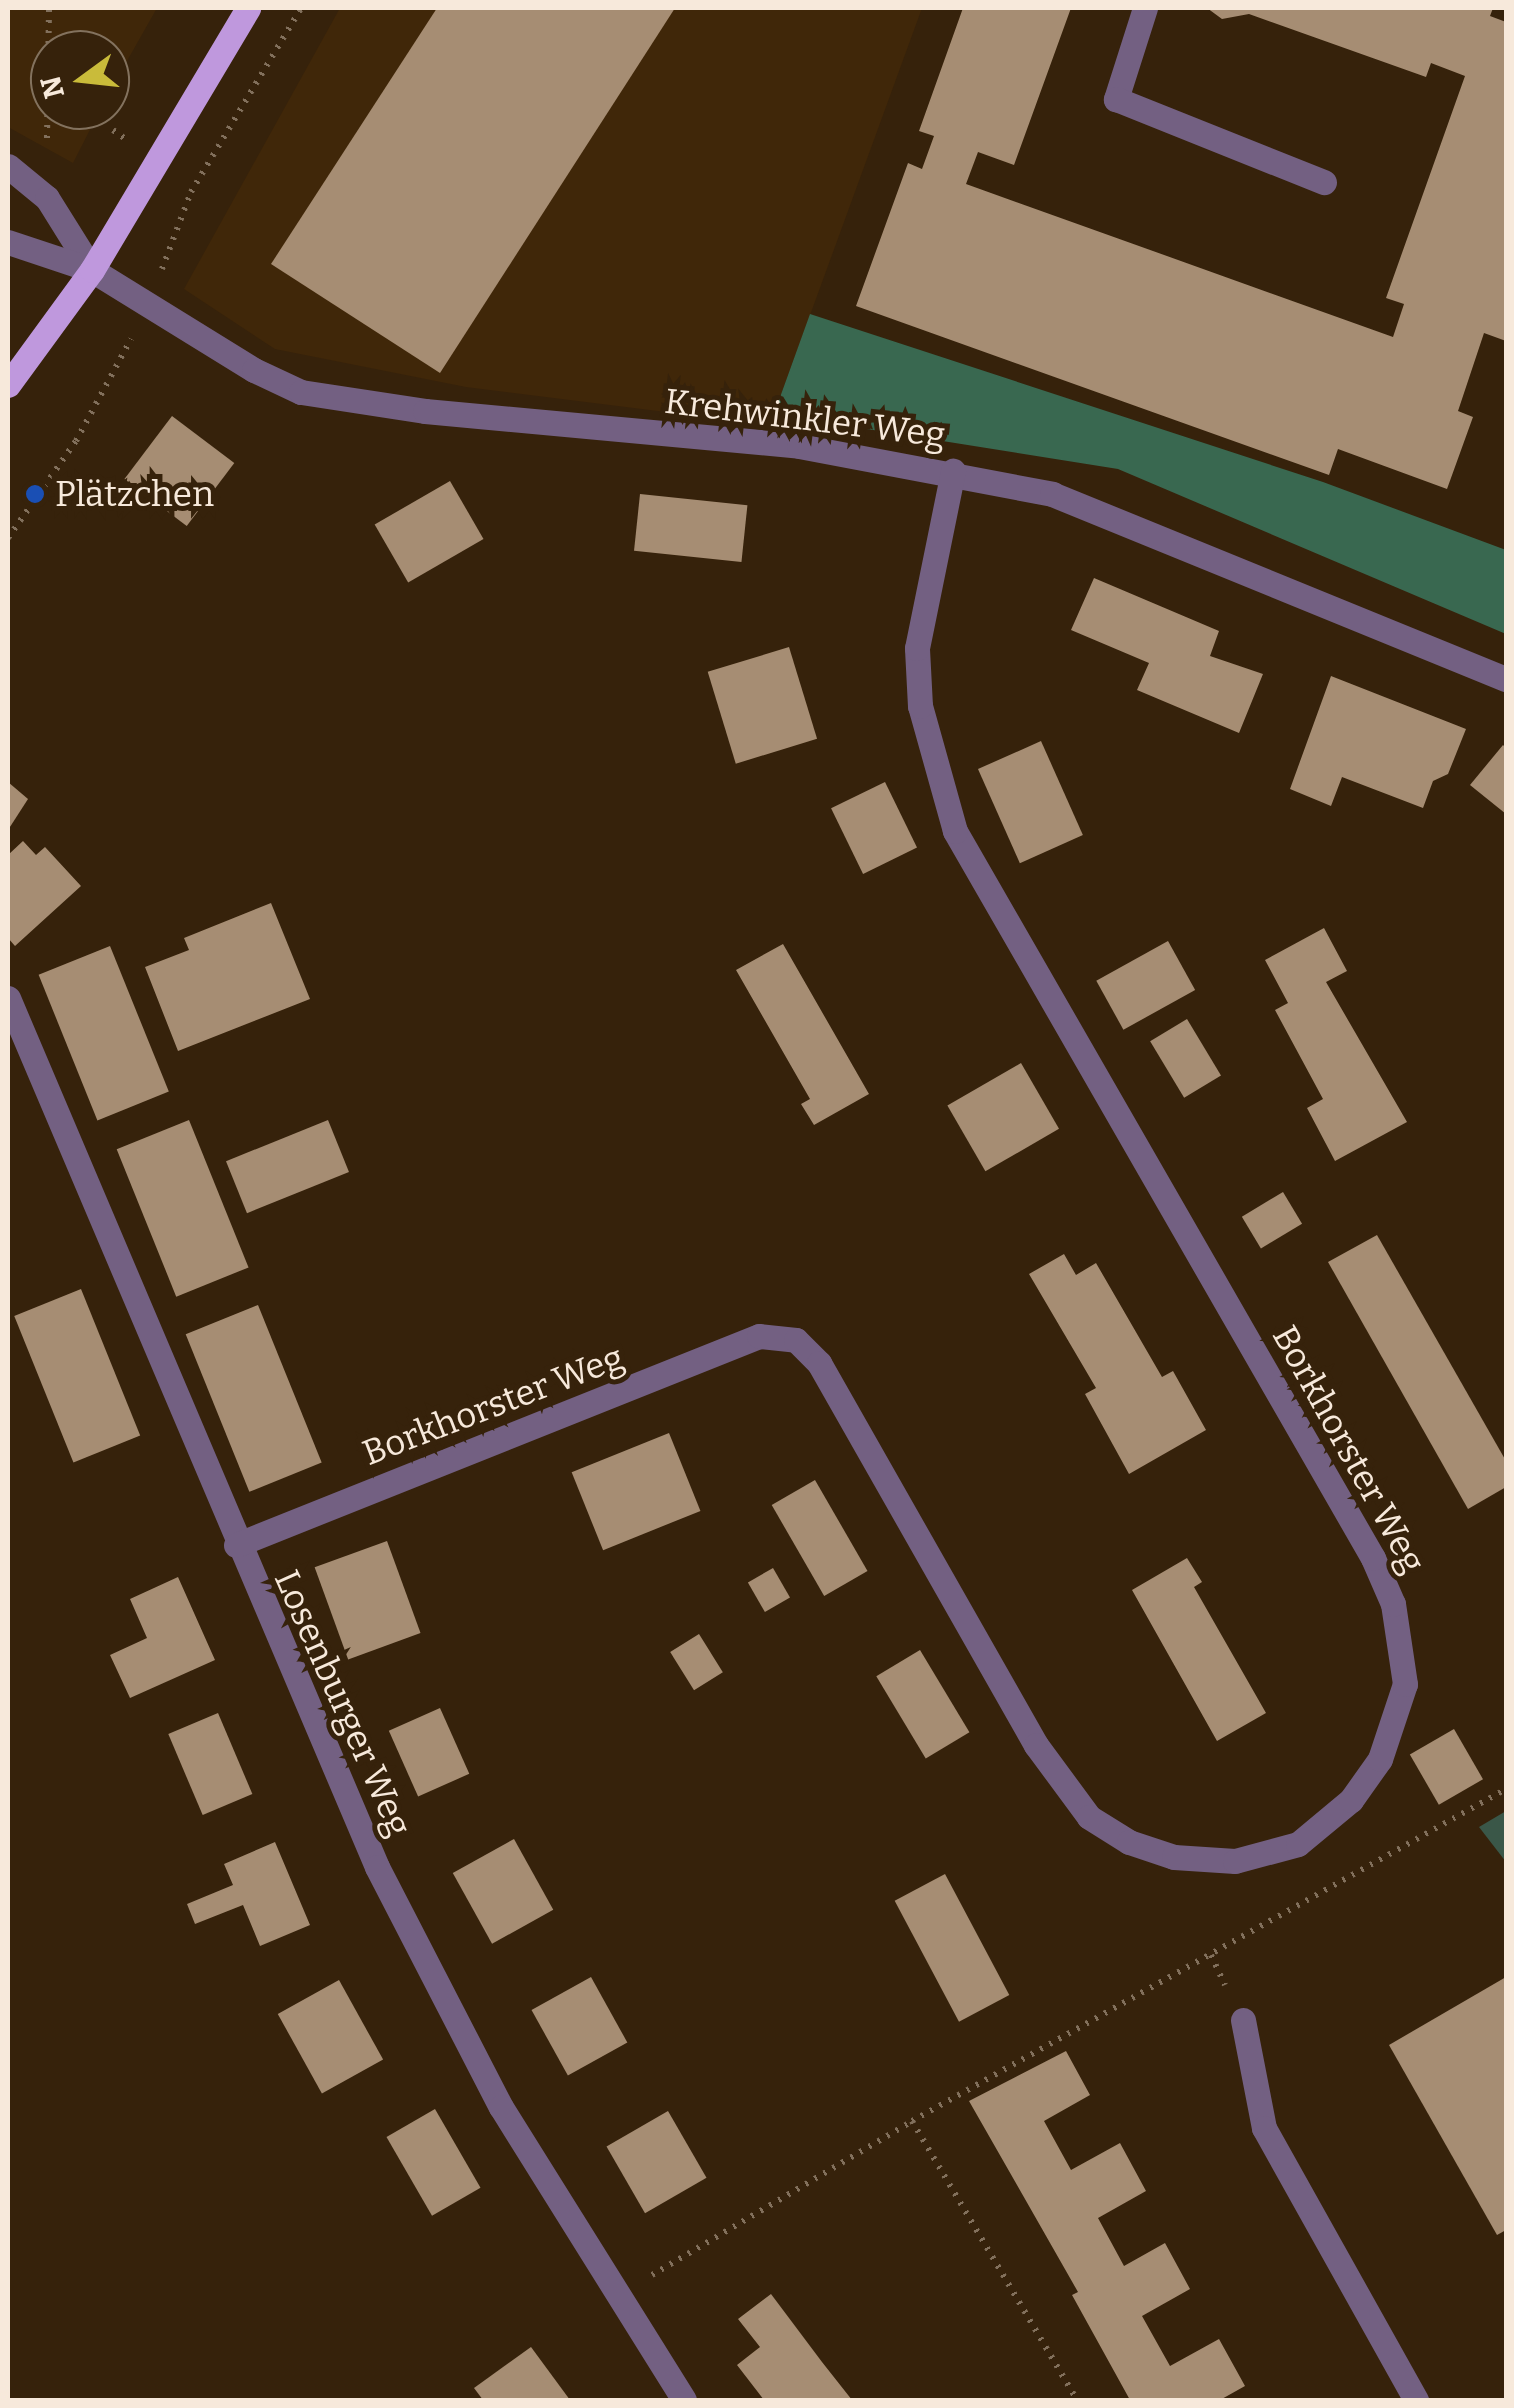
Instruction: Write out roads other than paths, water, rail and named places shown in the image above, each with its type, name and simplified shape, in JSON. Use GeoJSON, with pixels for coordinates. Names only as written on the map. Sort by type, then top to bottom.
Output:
{"type":"FeatureCollection","features":[{"type":"Feature","properties":{"kind":"main road"},"geometry":{"type":"LineString","coordinates":[[8,385],[92,270],[248,8]]}},
{"type":"Feature","properties":{"kind":"street"},"geometry":{"type":"LineString","coordinates":[[1145,8],[1116,99],[1324,182]]}},
{"type":"Feature","properties":{"kind":"street"},"geometry":{"type":"LineString","coordinates":[[8,166],[48,198],[92,270]]}},
{"type":"Feature","properties":{"kind":"street"},"geometry":{"type":"LineString","coordinates":[[8,242],[92,270]]}},
{"type":"Feature","properties":{"kind":"street","name":"Krehwinkler Weg"},"geometry":{"type":"LineString","coordinates":[[92,270],[148,308],[301,392],[445,413],[799,446],[952,471],[1052,494],[1506,679]]}},
{"type":"Feature","properties":{"kind":"street","name":"Borkhorster Weg"},"geometry":{"type":"LineString","coordinates":[[236,1545],[759,1336],[796,1340],[819,1363],[1036,1745],[1089,1816],[1129,1842],[1174,1857],[1235,1861],[1298,1844],[1351,1800],[1380,1760],[1405,1684],[1393,1604],[1374,1558],[955,832],[920,706],[917,648],[952,471]]}},
{"type":"Feature","properties":{"kind":"street","name":"Losenburger Weg"},"geometry":{"type":"LineString","coordinates":[[8,998],[236,1545],[377,1866],[502,2108],[684,2400]]}},
{"type":"Feature","properties":{"kind":"street"},"geometry":{"type":"LineString","coordinates":[[1243,2020],[1264,2128],[1416,2400]]}},
{"type":"Feature","properties":{"kind":"place","name":"Plätzchen"},"geometry":{"type":"Point","coordinates":[35,494]}}]}
